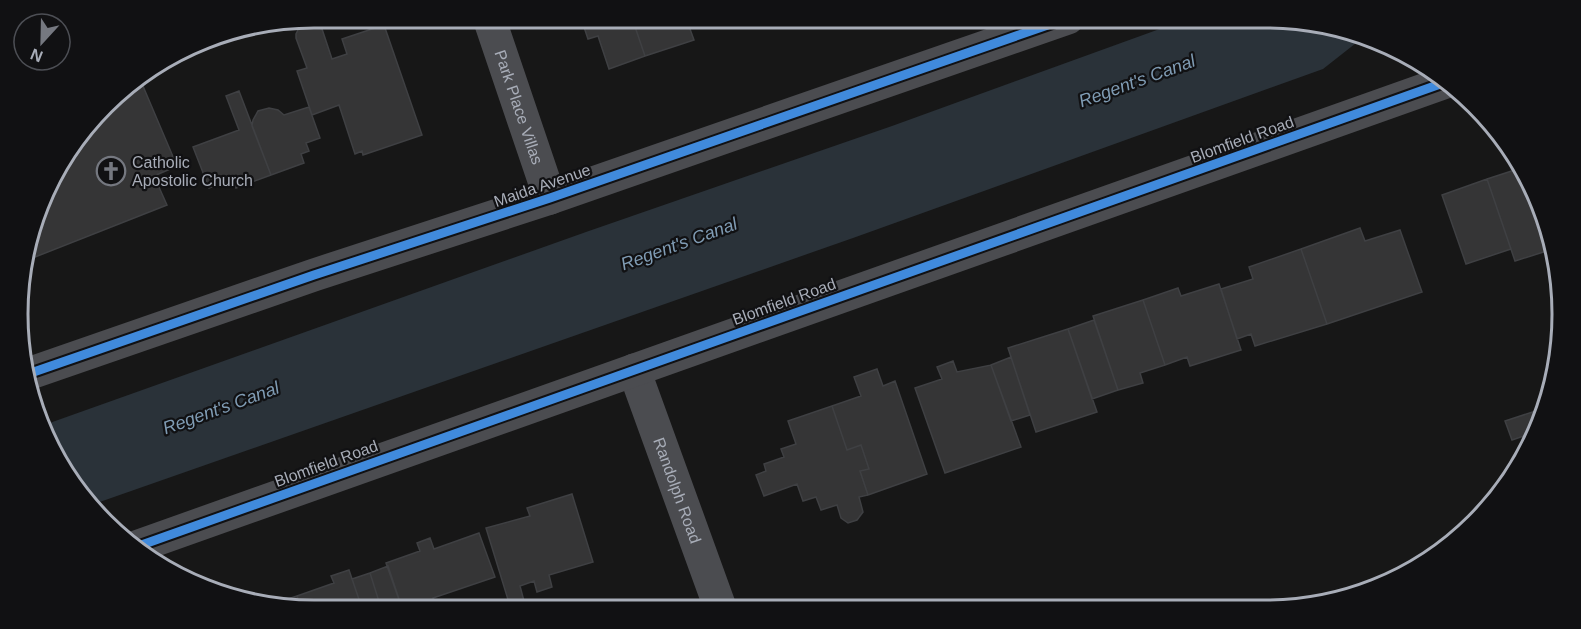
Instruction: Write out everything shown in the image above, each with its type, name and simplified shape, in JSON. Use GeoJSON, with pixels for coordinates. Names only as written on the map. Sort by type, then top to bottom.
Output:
{"type":"FeatureCollection","features":[{"type":"Feature","properties":{"kind":"street","name":"Park Place Villas"},"geometry":{"type":"LineString","coordinates":[[492,28],[550,198]]}},
{"type":"Feature","properties":{"kind":"street","name":"Maida Avenue"},"geometry":{"type":"LineString","coordinates":[[34,372],[314,275],[550,198],[1039,28]]}},
{"type":"Feature","properties":{"kind":"street","name":"Blomfield Road"},"geometry":{"type":"LineString","coordinates":[[144,544],[1437,85]]}},
{"type":"Feature","properties":{"kind":"street","name":"Randolph Road"},"geometry":{"type":"LineString","coordinates":[[634,370],[717,600]]}},
{"type":"Feature","properties":{"kind":"water","name":"Regent's Canal"},"geometry":{"type":"Polygon","coordinates":[[[1162,28],[1285,29],[1322,34],[1356,43],[1323,69],[853,238],[99,502],[67,458],[50,424],[586,232],[892,126],[1162,28]]]}},
{"type":"Feature","properties":{"kind":"building"},"geometry":{"type":"Polygon","coordinates":[[[321,28],[332,59],[347,54],[342,39],[375,28],[385,28],[422,135],[363,155],[362,151],[355,154],[339,105],[312,115],[297,71],[307,68],[296,34],[299,29],[321,28]]]}},
{"type":"Feature","properties":{"kind":"building"},"geometry":{"type":"Polygon","coordinates":[[[584,28],[635,28],[645,56],[609,69],[598,36],[588,39],[584,28]]]}},
{"type":"Feature","properties":{"kind":"building"},"geometry":{"type":"Polygon","coordinates":[[[635,28],[690,28],[694,40],[645,56],[635,28]]]}},
{"type":"Feature","properties":{"kind":"building","name":"Catholic Apostolic Church"},"geometry":{"type":"Polygon","coordinates":[[[143,86],[177,166],[154,176],[167,205],[34,257],[50,205],[67,171],[99,126],[143,86]]]}},
{"type":"Feature","properties":{"kind":"building"},"geometry":{"type":"Polygon","coordinates":[[[239,91],[271,175],[236,188],[233,179],[209,188],[193,147],[239,130],[226,96],[239,91]]]}},
{"type":"Feature","properties":{"kind":"building"},"geometry":{"type":"Polygon","coordinates":[[[309,107],[320,138],[306,143],[309,151],[301,154],[304,163],[271,175],[252,126],[258,111],[269,108],[278,110],[284,115],[309,107]]]}},
{"type":"Feature","properties":{"kind":"building"},"geometry":{"type":"Polygon","coordinates":[[[1513,171],[1531,205],[1545,251],[1515,261],[1487,179],[1513,171]]]}},
{"type":"Feature","properties":{"kind":"building"},"geometry":{"type":"Polygon","coordinates":[[[1487,179],[1511,249],[1466,264],[1442,195],[1487,179]]]}},
{"type":"Feature","properties":{"kind":"building"},"geometry":{"type":"Polygon","coordinates":[[[1360,228],[1365,241],[1400,230],[1422,292],[1327,324],[1301,249],[1360,228]]]}},
{"type":"Feature","properties":{"kind":"building"},"geometry":{"type":"Polygon","coordinates":[[[1301,249],[1327,324],[1255,346],[1251,334],[1237,339],[1221,289],[1253,279],[1249,267],[1301,249]]]}},
{"type":"Feature","properties":{"kind":"building"},"geometry":{"type":"Polygon","coordinates":[[[1219,284],[1241,350],[1190,366],[1187,357],[1165,365],[1143,300],[1178,288],[1181,296],[1219,284]]]}},
{"type":"Feature","properties":{"kind":"building"},"geometry":{"type":"Polygon","coordinates":[[[1143,300],[1165,365],[1140,373],[1143,383],[1118,390],[1093,316],[1143,300]]]}},
{"type":"Feature","properties":{"kind":"building"},"geometry":{"type":"Polygon","coordinates":[[[1094,320],[1118,390],[1092,399],[1068,329],[1094,320]]]}},
{"type":"Feature","properties":{"kind":"building"},"geometry":{"type":"Polygon","coordinates":[[[1068,329],[1097,412],[1036,432],[1008,348],[1068,329]]]}},
{"type":"Feature","properties":{"kind":"building"},"geometry":{"type":"Polygon","coordinates":[[[1011,357],[1030,415],[1011,421],[991,365],[1011,357]]]}},
{"type":"Feature","properties":{"kind":"building"},"geometry":{"type":"Polygon","coordinates":[[[953,361],[957,372],[991,365],[1021,447],[945,473],[915,388],[942,379],[937,367],[953,361]]]}},
{"type":"Feature","properties":{"kind":"building"},"geometry":{"type":"Polygon","coordinates":[[[877,369],[883,386],[895,381],[927,474],[868,495],[860,471],[869,469],[861,445],[847,450],[832,406],[861,396],[854,377],[877,369]]]}},
{"type":"Feature","properties":{"kind":"building"},"geometry":{"type":"Polygon","coordinates":[[[832,406],[847,450],[861,445],[869,469],[860,471],[868,495],[859,497],[863,512],[857,520],[848,523],[841,518],[837,505],[821,510],[816,497],[803,501],[797,484],[764,496],[756,475],[766,471],[764,464],[784,457],[781,449],[796,444],[788,421],[832,406]]]}},
{"type":"Feature","properties":{"kind":"building"},"geometry":{"type":"Polygon","coordinates":[[[1535,411],[1526,435],[1512,440],[1505,421],[1535,411]]]}},
{"type":"Feature","properties":{"kind":"building"},"geometry":{"type":"Polygon","coordinates":[[[572,494],[593,562],[549,575],[552,587],[537,592],[534,581],[520,586],[524,600],[508,600],[486,528],[530,516],[527,508],[572,494]]]}},
{"type":"Feature","properties":{"kind":"building"},"geometry":{"type":"Polygon","coordinates":[[[479,533],[495,577],[433,598],[434,600],[399,600],[386,563],[420,551],[417,543],[430,538],[434,549],[479,533]]]}},
{"type":"Feature","properties":{"kind":"building"},"geometry":{"type":"Polygon","coordinates":[[[388,566],[399,600],[379,600],[370,573],[388,566]]]}},
{"type":"Feature","properties":{"kind":"building"},"geometry":{"type":"Polygon","coordinates":[[[349,570],[359,600],[299,600],[297,596],[334,583],[331,576],[349,570]]]}},
{"type":"Feature","properties":{"kind":"building"},"geometry":{"type":"Polygon","coordinates":[[[370,573],[379,600],[359,600],[352,579],[370,573]]]}},
{"type":"Feature","properties":{"kind":"cycle path"},"geometry":{"type":"LineString","coordinates":[[34,372],[314,275],[550,198],[1039,28]]}},
{"type":"Feature","properties":{"kind":"cycle path"},"geometry":{"type":"LineString","coordinates":[[144,544],[1437,85]]}},
{"type":"Feature","properties":{"kind":"place","name":"Catholic Apostolic Church"},"geometry":{"type":"Point","coordinates":[111,171]}}]}
